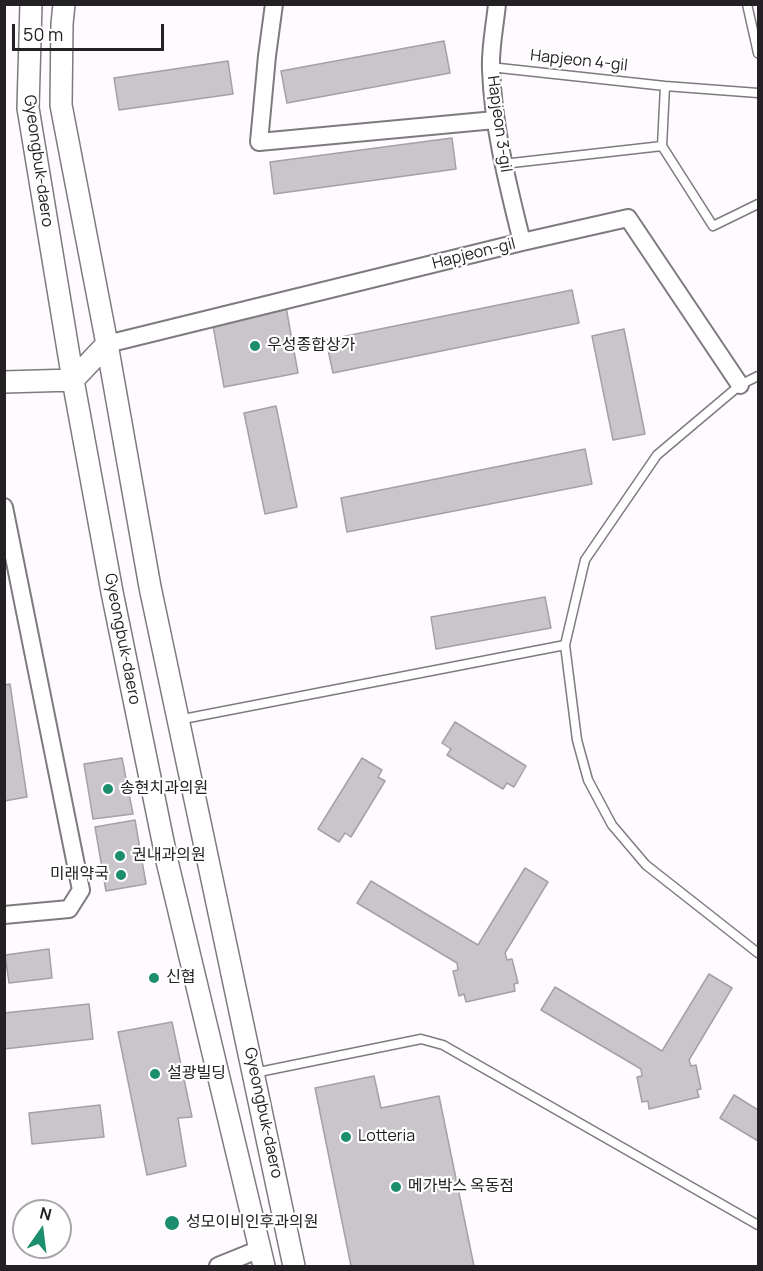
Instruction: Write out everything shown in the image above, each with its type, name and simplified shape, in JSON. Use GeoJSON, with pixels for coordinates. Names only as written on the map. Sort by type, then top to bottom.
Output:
{"type":"FeatureCollection","features":[{"type":"Feature","properties":{"kind":"street","name":"Gyeongbuk-daero"},"geometry":{"type":"LineString","coordinates":[[31,4],[28,108],[73,380],[112,592],[167,861],[262,1258]]}},
{"type":"Feature","properties":{"kind":"street","name":"Gyeongbuk-daero"},"geometry":{"type":"LineString","coordinates":[[64,4],[61,105],[107,344],[150,587],[294,1266]]}},
{"type":"Feature","properties":{"kind":"street"},"geometry":{"type":"LineString","coordinates":[[274,4],[259,142],[495,120]]}},
{"type":"Feature","properties":{"kind":"street","name":"Hapjeon 3-gil"},"geometry":{"type":"LineString","coordinates":[[497,4],[490,67],[495,120],[522,242]]}},
{"type":"Feature","properties":{"kind":"street","name":"Hapjeon-gil"},"geometry":{"type":"LineString","coordinates":[[107,344],[627,218],[740,385]]}},
{"type":"Feature","properties":{"kind":"street"},"geometry":{"type":"LineString","coordinates":[[4,382],[73,380],[107,344]]}},
{"type":"Feature","properties":{"kind":"street"},"geometry":{"type":"LineString","coordinates":[[4,507],[81,891],[69,909],[4,915]]}},
{"type":"Feature","properties":{"kind":"street"},"geometry":{"type":"LineString","coordinates":[[218,1266],[262,1258]]}},
{"type":"Feature","properties":{"kind":"lane"},"geometry":{"type":"LineString","coordinates":[[747,4],[759,53]]}},
{"type":"Feature","properties":{"kind":"lane","name":"Hapjeon 4-gil"},"geometry":{"type":"LineString","coordinates":[[490,67],[665,86],[759,93]]}},
{"type":"Feature","properties":{"kind":"lane"},"geometry":{"type":"LineString","coordinates":[[665,86],[662,146],[713,225],[759,204]]}},
{"type":"Feature","properties":{"kind":"lane"},"geometry":{"type":"LineString","coordinates":[[503,164],[662,146]]}},
{"type":"Feature","properties":{"kind":"lane"},"geometry":{"type":"LineString","coordinates":[[759,376],[740,385],[657,454],[585,560],[566,645],[577,740],[588,780],[612,825],[646,865],[759,953]]}},
{"type":"Feature","properties":{"kind":"lane"},"geometry":{"type":"LineString","coordinates":[[178,720],[566,645]]}},
{"type":"Feature","properties":{"kind":"lane"},"geometry":{"type":"LineString","coordinates":[[254,1073],[421,1040],[433,1041],[759,1225]]}},
{"type":"Feature","properties":{"kind":"building"},"geometry":{"type":"Polygon","coordinates":[[[444,41],[450,73],[287,103],[281,71],[444,41]]]}},
{"type":"Feature","properties":{"kind":"building"},"geometry":{"type":"Polygon","coordinates":[[[228,61],[233,94],[119,110],[114,78],[228,61]]]}},
{"type":"Feature","properties":{"kind":"building"},"geometry":{"type":"Polygon","coordinates":[[[452,138],[456,169],[274,194],[270,162],[452,138]]]}},
{"type":"Feature","properties":{"kind":"building"},"geometry":{"type":"Polygon","coordinates":[[[572,290],[579,323],[333,373],[326,340],[572,290]]]}},
{"type":"Feature","properties":{"kind":"building","name":"우성종합상가"},"geometry":{"type":"Polygon","coordinates":[[[286,307],[298,373],[224,387],[212,320],[286,307]]]}},
{"type":"Feature","properties":{"kind":"building"},"geometry":{"type":"Polygon","coordinates":[[[624,329],[645,434],[613,440],[592,336],[624,329]]]}},
{"type":"Feature","properties":{"kind":"building"},"geometry":{"type":"Polygon","coordinates":[[[276,406],[297,507],[265,514],[244,413],[276,406]]]}},
{"type":"Feature","properties":{"kind":"building"},"geometry":{"type":"Polygon","coordinates":[[[585,449],[592,484],[347,532],[341,498],[585,449]]]}},
{"type":"Feature","properties":{"kind":"building"},"geometry":{"type":"Polygon","coordinates":[[[545,597],[551,628],[436,649],[431,617],[545,597]]]}},
{"type":"Feature","properties":{"kind":"building"},"geometry":{"type":"Polygon","coordinates":[[[10,684],[27,797],[4,801],[4,685],[10,684]]]}},
{"type":"Feature","properties":{"kind":"building"},"geometry":{"type":"Polygon","coordinates":[[[455,722],[526,766],[514,787],[507,783],[503,789],[447,755],[451,749],[442,743],[455,722]]]}},
{"type":"Feature","properties":{"kind":"building","name":"송현치과의원"},"geometry":{"type":"Polygon","coordinates":[[[122,758],[133,814],[93,819],[84,764],[122,758]]]}},
{"type":"Feature","properties":{"kind":"building"},"geometry":{"type":"Polygon","coordinates":[[[362,758],[382,770],[378,777],[385,781],[351,837],[345,833],[339,842],[318,829],[362,758]]]}},
{"type":"Feature","properties":{"kind":"building","name":"권내과의원"},"geometry":{"type":"Polygon","coordinates":[[[135,820],[146,884],[106,891],[95,827],[135,820]]]}},
{"type":"Feature","properties":{"kind":"building"},"geometry":{"type":"Polygon","coordinates":[[[525,868],[548,882],[505,953],[507,960],[512,959],[518,983],[514,984],[515,991],[466,1002],[464,994],[459,996],[453,971],[458,970],[457,963],[357,903],[371,881],[478,945],[525,868]]]}},
{"type":"Feature","properties":{"kind":"building"},"geometry":{"type":"Polygon","coordinates":[[[49,949],[52,978],[9,983],[5,955],[49,949]]]}},
{"type":"Feature","properties":{"kind":"building"},"geometry":{"type":"Polygon","coordinates":[[[709,974],[732,988],[689,1060],[691,1066],[696,1065],[701,1089],[697,1090],[699,1097],[649,1109],[648,1101],[642,1102],[637,1077],[642,1076],[641,1069],[541,1010],[555,987],[662,1051],[709,974]]]}},
{"type":"Feature","properties":{"kind":"building"},"geometry":{"type":"Polygon","coordinates":[[[89,1004],[93,1039],[4,1049],[4,1013],[89,1004]]]}},
{"type":"Feature","properties":{"kind":"building","name":"설광빌딩"},"geometry":{"type":"Polygon","coordinates":[[[172,1022],[192,1117],[178,1118],[186,1166],[147,1175],[118,1032],[172,1022]]]}},
{"type":"Feature","properties":{"kind":"building","name":"메가박스 옥동점"},"geometry":{"type":"Polygon","coordinates":[[[374,1076],[381,1108],[439,1096],[474,1266],[351,1266],[315,1088],[374,1076]]]}},
{"type":"Feature","properties":{"kind":"building"},"geometry":{"type":"Polygon","coordinates":[[[734,1095],[758,1110],[758,1141],[720,1118],[734,1095]]]}},
{"type":"Feature","properties":{"kind":"building"},"geometry":{"type":"Polygon","coordinates":[[[100,1105],[104,1137],[32,1144],[29,1113],[100,1105]]]}},
{"type":"Feature","properties":{"kind":"place","name":"우성종합상가"},"geometry":{"type":"Point","coordinates":[255,346]}},
{"type":"Feature","properties":{"kind":"place","name":"송현치과의원"},"geometry":{"type":"Point","coordinates":[108,789]}},
{"type":"Feature","properties":{"kind":"place","name":"권내과의원"},"geometry":{"type":"Point","coordinates":[120,856]}},
{"type":"Feature","properties":{"kind":"place","name":"미래약국"},"geometry":{"type":"Point","coordinates":[121,875]}},
{"type":"Feature","properties":{"kind":"place","name":"신협"},"geometry":{"type":"Point","coordinates":[154,978]}},
{"type":"Feature","properties":{"kind":"place","name":"설광빌딩"},"geometry":{"type":"Point","coordinates":[155,1074]}},
{"type":"Feature","properties":{"kind":"place","name":"Lotteria"},"geometry":{"type":"Point","coordinates":[346,1137]}},
{"type":"Feature","properties":{"kind":"place","name":"메가박스 옥동점"},"geometry":{"type":"Point","coordinates":[396,1187]}},
{"type":"Feature","properties":{"kind":"place","name":"성모이비인후과의원"},"geometry":{"type":"Point","coordinates":[172,1223]}}]}
